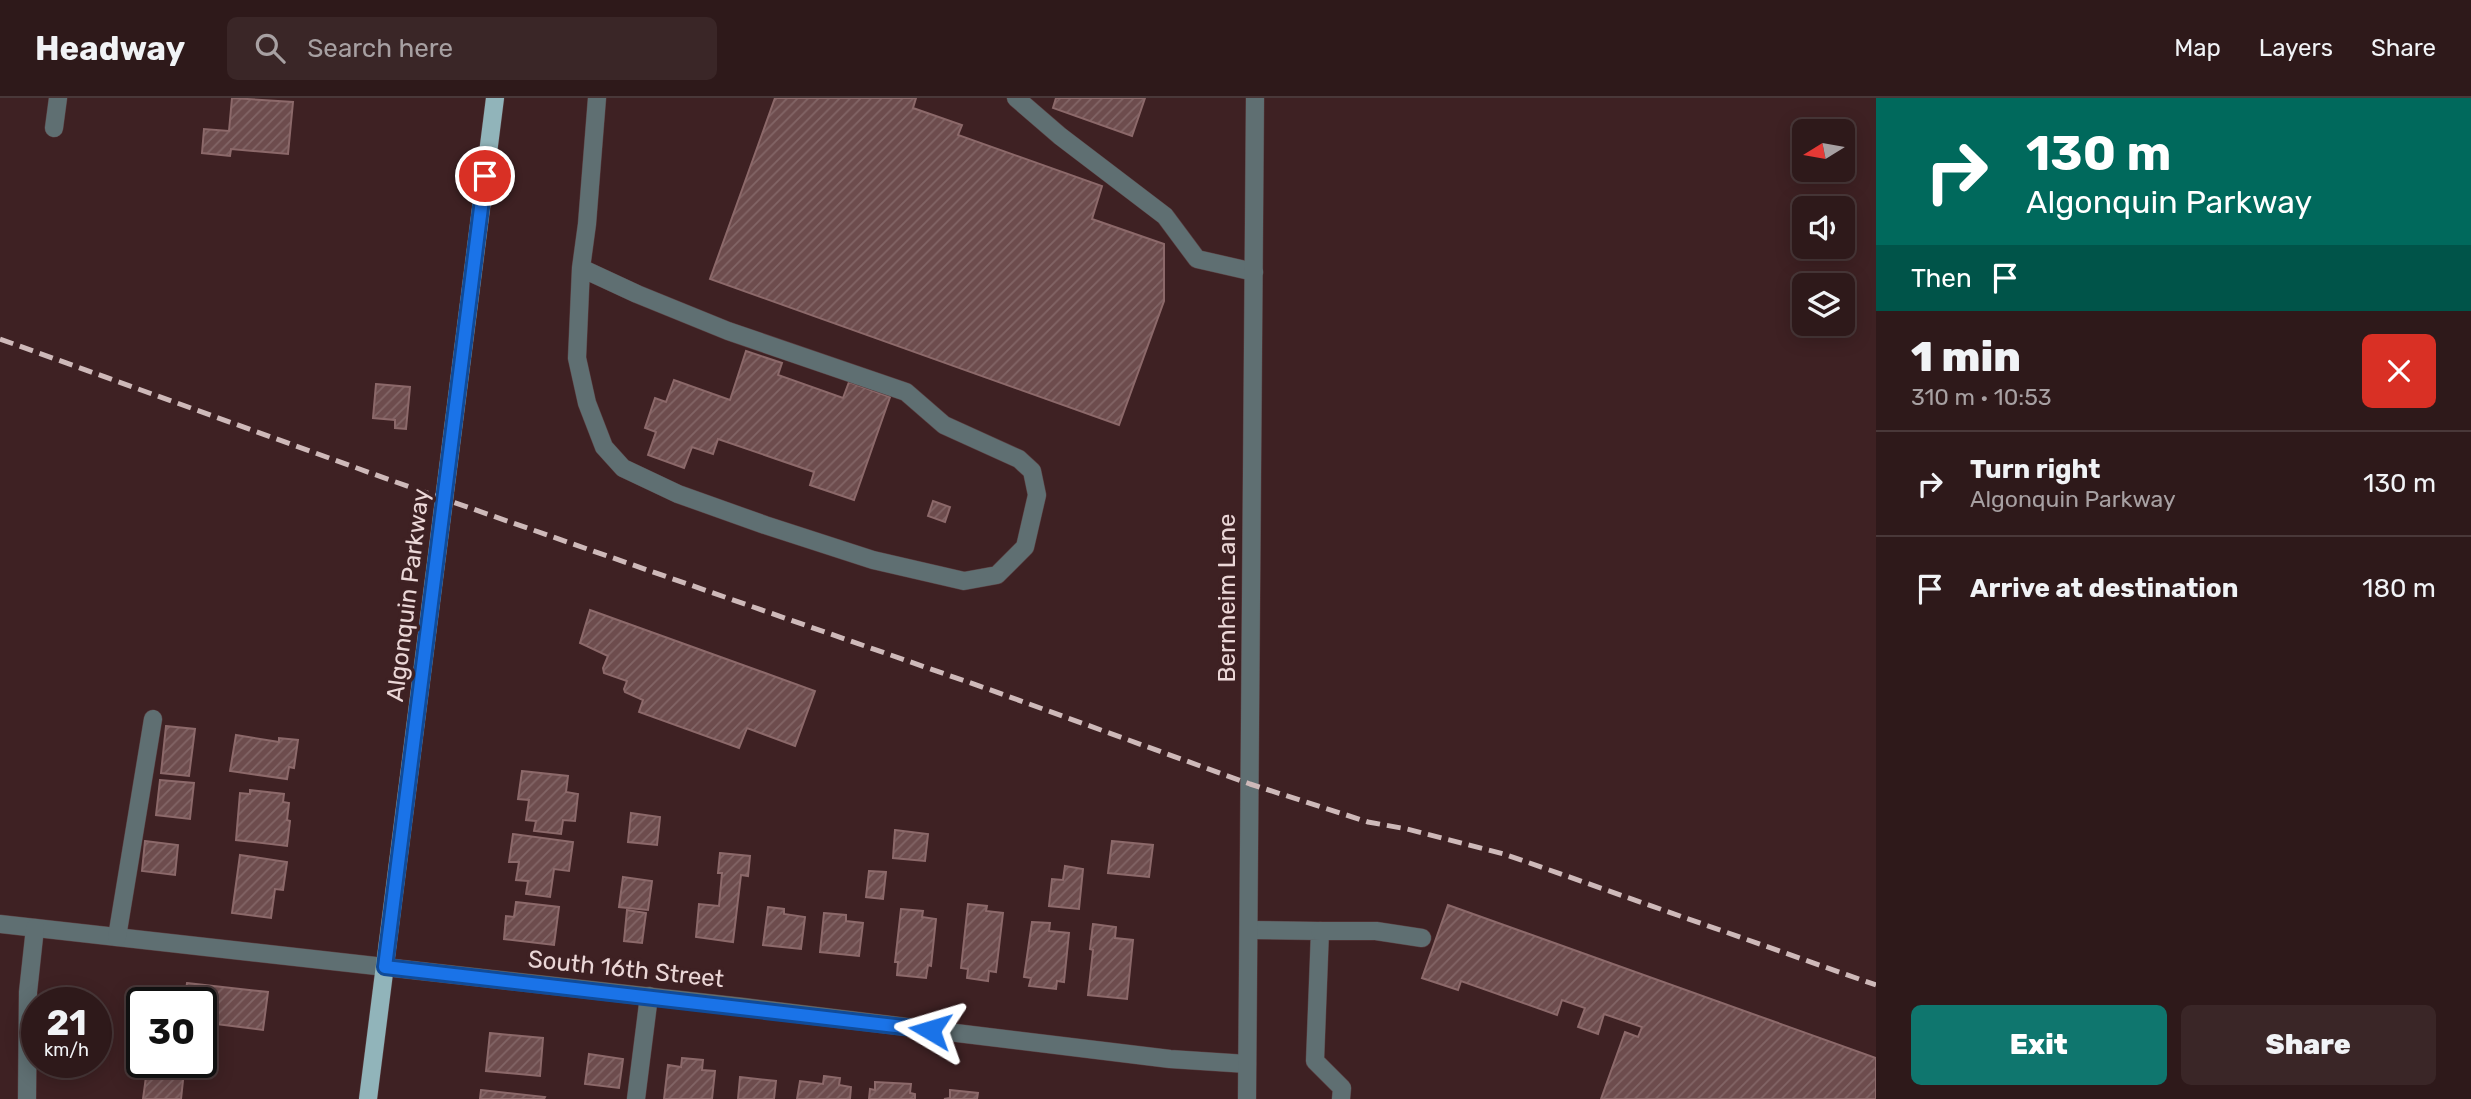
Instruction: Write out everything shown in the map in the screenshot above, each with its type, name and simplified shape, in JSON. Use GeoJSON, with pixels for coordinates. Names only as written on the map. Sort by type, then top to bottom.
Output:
{"type":"FeatureCollection","features":[{"type":"Feature","properties":{"kind":"main road","name":"Algonquin Parkway"},"geometry":{"type":"LineString","coordinates":[[368,1099],[495,98]]}},
{"type":"Feature","properties":{"kind":"street"},"geometry":{"type":"LineString","coordinates":[[54,128],[58,98]]}},
{"type":"Feature","properties":{"kind":"street"},"geometry":{"type":"LineString","coordinates":[[581,268],[728,331],[906,392],[944,425],[1019,460],[1032,471],[1037,495],[1025,547],[996,575],[964,581],[873,560],[801,537],[678,494],[623,468],[604,447],[584,392],[578,358],[581,268],[597,98]]}},
{"type":"Feature","properties":{"kind":"street"},"geometry":{"type":"LineString","coordinates":[[1016,98],[1060,136],[1165,216],[1197,259],[1254,272]]}},
{"type":"Feature","properties":{"kind":"street","name":"Bernheim Lane"},"geometry":{"type":"LineString","coordinates":[[1247,1099],[1255,98]]}},
{"type":"Feature","properties":{"kind":"street"},"geometry":{"type":"LineString","coordinates":[[117,937],[153,719]]}},
{"type":"Feature","properties":{"kind":"street","name":"South 16th Street"},"geometry":{"type":"LineString","coordinates":[[0,924],[649,996],[1170,1059],[1247,1064]]}},
{"type":"Feature","properties":{"kind":"street"},"geometry":{"type":"LineString","coordinates":[[27,1099],[28,992],[35,928]]}},
{"type":"Feature","properties":{"kind":"street"},"geometry":{"type":"LineString","coordinates":[[1249,930],[1376,931],[1422,937]]}},
{"type":"Feature","properties":{"kind":"street"},"geometry":{"type":"LineString","coordinates":[[1320,930],[1315,1061],[1342,1088],[1341,1099]]}},
{"type":"Feature","properties":{"kind":"street"},"geometry":{"type":"LineString","coordinates":[[636,1099],[649,996]]}},
{"type":"Feature","properties":{"kind":"building"},"geometry":{"type":"Polygon","coordinates":[[[232,98],[293,102],[288,154],[231,149],[230,156],[202,153],[204,129],[229,131],[232,98]]]}},
{"type":"Feature","properties":{"kind":"building"},"geometry":{"type":"Polygon","coordinates":[[[775,98],[916,98],[913,108],[962,125],[958,135],[1102,186],[1092,219],[1164,244],[1164,301],[1119,425],[710,279],[775,98]]]}},
{"type":"Feature","properties":{"kind":"building"},"geometry":{"type":"Polygon","coordinates":[[[1056,98],[1145,98],[1132,136],[1053,108],[1056,98]]]}},
{"type":"Feature","properties":{"kind":"building"},"geometry":{"type":"Polygon","coordinates":[[[746,351],[782,363],[778,375],[843,398],[849,382],[890,397],[854,500],[810,485],[814,472],[718,439],[713,454],[692,447],[684,468],[648,455],[656,432],[645,428],[655,398],[666,402],[674,380],[730,400],[746,351]]]}},
{"type":"Feature","properties":{"kind":"building"},"geometry":{"type":"Polygon","coordinates":[[[376,384],[410,387],[406,429],[395,428],[395,420],[373,418],[376,384]]]}},
{"type":"Feature","properties":{"kind":"building"},"geometry":{"type":"Polygon","coordinates":[[[933,501],[950,507],[945,522],[928,516],[933,501]]]}},
{"type":"Feature","properties":{"kind":"building"},"geometry":{"type":"Polygon","coordinates":[[[590,610],[815,691],[795,746],[747,728],[739,748],[639,712],[643,700],[625,692],[627,681],[604,673],[603,668],[608,656],[580,643],[590,610]]]}},
{"type":"Feature","properties":{"kind":"building"},"geometry":{"type":"Polygon","coordinates":[[[166,726],[195,729],[189,776],[161,773],[166,726]]]}},
{"type":"Feature","properties":{"kind":"building"},"geometry":{"type":"Polygon","coordinates":[[[236,735],[279,742],[279,738],[298,740],[294,768],[289,767],[287,779],[230,771],[236,735]]]}},
{"type":"Feature","properties":{"kind":"building"},"geometry":{"type":"Polygon","coordinates":[[[522,771],[568,776],[566,792],[578,794],[575,821],[563,820],[561,834],[534,831],[536,821],[526,820],[529,800],[518,799],[522,771]]]}},
{"type":"Feature","properties":{"kind":"building"},"geometry":{"type":"Polygon","coordinates":[[[160,780],[194,783],[190,819],[156,815],[160,780]]]}},
{"type":"Feature","properties":{"kind":"building"},"geometry":{"type":"Polygon","coordinates":[[[250,790],[284,794],[283,802],[289,803],[287,846],[236,840],[240,793],[250,794],[250,790]]]}},
{"type":"Feature","properties":{"kind":"building"},"geometry":{"type":"Polygon","coordinates":[[[631,813],[660,817],[657,845],[628,842],[631,813]]]}},
{"type":"Feature","properties":{"kind":"building"},"geometry":{"type":"Polygon","coordinates":[[[895,830],[928,834],[925,861],[893,858],[895,830]]]}},
{"type":"Feature","properties":{"kind":"building"},"geometry":{"type":"Polygon","coordinates":[[[513,834],[573,842],[569,871],[554,869],[550,897],[526,894],[528,881],[516,880],[519,862],[509,862],[513,834]]]}},
{"type":"Feature","properties":{"kind":"building"},"geometry":{"type":"Polygon","coordinates":[[[145,841],[178,845],[175,875],[142,871],[145,841]]]}},
{"type":"Feature","properties":{"kind":"building"},"geometry":{"type":"Polygon","coordinates":[[[1112,841],[1153,845],[1149,877],[1108,873],[1112,841]]]}},
{"type":"Feature","properties":{"kind":"building"},"geometry":{"type":"Polygon","coordinates":[[[720,853],[750,856],[748,876],[741,875],[733,942],[696,937],[699,904],[719,906],[722,873],[718,873],[720,853]]]}},
{"type":"Feature","properties":{"kind":"building"},"geometry":{"type":"Polygon","coordinates":[[[240,855],[287,862],[283,890],[275,889],[271,918],[232,913],[240,855]]]}},
{"type":"Feature","properties":{"kind":"building"},"geometry":{"type":"Polygon","coordinates":[[[1065,866],[1083,869],[1079,909],[1049,906],[1052,879],[1063,880],[1065,866]]]}},
{"type":"Feature","properties":{"kind":"building"},"geometry":{"type":"Polygon","coordinates":[[[869,871],[886,872],[883,899],[866,897],[869,871]]]}},
{"type":"Feature","properties":{"kind":"building"},"geometry":{"type":"Polygon","coordinates":[[[623,877],[652,881],[648,910],[619,907],[623,877]]]}},
{"type":"Feature","properties":{"kind":"building"},"geometry":{"type":"Polygon","coordinates":[[[516,902],[559,907],[554,945],[504,939],[506,916],[514,917],[516,902]]]}},
{"type":"Feature","properties":{"kind":"building"},"geometry":{"type":"Polygon","coordinates":[[[968,904],[987,906],[986,911],[1003,913],[996,972],[989,971],[988,981],[967,978],[968,969],[961,968],[968,904]]]}},
{"type":"Feature","properties":{"kind":"building"},"geometry":{"type":"Polygon","coordinates":[[[1448,905],[1876,1058],[1876,1099],[1601,1099],[1625,1032],[1638,1037],[1642,1027],[1604,1014],[1598,1034],[1578,1027],[1585,1008],[1562,1000],[1557,1015],[1461,981],[1458,990],[1422,978],[1448,905]]]}},
{"type":"Feature","properties":{"kind":"building"},"geometry":{"type":"Polygon","coordinates":[[[768,907],[784,909],[784,914],[805,917],[801,949],[763,945],[768,907]]]}},
{"type":"Feature","properties":{"kind":"building"},"geometry":{"type":"Polygon","coordinates":[[[901,909],[923,911],[922,917],[936,919],[931,966],[928,965],[926,978],[897,975],[898,962],[895,962],[901,909]]]}},
{"type":"Feature","properties":{"kind":"building"},"geometry":{"type":"Polygon","coordinates":[[[627,910],[646,913],[642,943],[624,941],[627,910]]]}},
{"type":"Feature","properties":{"kind":"building"},"geometry":{"type":"Polygon","coordinates":[[[824,913],[846,915],[846,921],[863,923],[859,956],[820,952],[824,913]]]}},
{"type":"Feature","properties":{"kind":"building"},"geometry":{"type":"Polygon","coordinates":[[[1032,922],[1050,923],[1049,931],[1069,933],[1064,982],[1057,981],[1056,989],[1029,986],[1031,978],[1024,977],[1032,922]]]}},
{"type":"Feature","properties":{"kind":"building"},"geometry":{"type":"Polygon","coordinates":[[[1093,924],[1116,927],[1115,938],[1133,940],[1127,999],[1088,995],[1093,924]]]}},
{"type":"Feature","properties":{"kind":"building"},"geometry":{"type":"Polygon","coordinates":[[[187,983],[268,992],[263,1030],[217,1024],[217,987],[186,987],[187,983]]]}},
{"type":"Feature","properties":{"kind":"building"},"geometry":{"type":"Polygon","coordinates":[[[490,1033],[543,1038],[540,1076],[486,1071],[490,1033]]]}},
{"type":"Feature","properties":{"kind":"building"},"geometry":{"type":"Polygon","coordinates":[[[589,1054],[623,1059],[619,1088],[585,1084],[589,1054]]]}},
{"type":"Feature","properties":{"kind":"building"},"geometry":{"type":"Polygon","coordinates":[[[682,1058],[703,1060],[702,1070],[715,1071],[712,1099],[664,1099],[668,1065],[681,1067],[682,1058]]]}},
{"type":"Feature","properties":{"kind":"building"},"geometry":{"type":"Polygon","coordinates":[[[824,1076],[840,1078],[839,1085],[851,1087],[850,1099],[797,1099],[800,1081],[823,1084],[824,1076]]]}},
{"type":"Feature","properties":{"kind":"building"},"geometry":{"type":"Polygon","coordinates":[[[740,1077],[776,1081],[774,1099],[738,1099],[740,1077]]]}},
{"type":"Feature","properties":{"kind":"building"},"geometry":{"type":"Polygon","coordinates":[[[146,1078],[183,1078],[181,1099],[143,1099],[146,1078]]]}},
{"type":"Feature","properties":{"kind":"building"},"geometry":{"type":"Polygon","coordinates":[[[875,1082],[911,1084],[910,1093],[915,1094],[915,1099],[869,1099],[870,1089],[875,1090],[875,1082]]]}},
{"type":"Feature","properties":{"kind":"building"},"geometry":{"type":"Polygon","coordinates":[[[481,1090],[545,1097],[480,1099],[481,1090]]]}},
{"type":"Feature","properties":{"kind":"building"},"geometry":{"type":"Polygon","coordinates":[[[950,1090],[978,1093],[977,1099],[944,1099],[950,1098],[950,1090]]]}},
{"type":"Feature","properties":{"kind":"railway"},"geometry":{"type":"LineString","coordinates":[[0,339],[1250,784],[1368,822],[1407,829],[1504,854],[1876,985]]}},
{"type":"Feature","properties":{"kind":"route"},"geometry":{"type":"LineString","coordinates":[[485,176],[385,967],[930,1030]]}}]}
